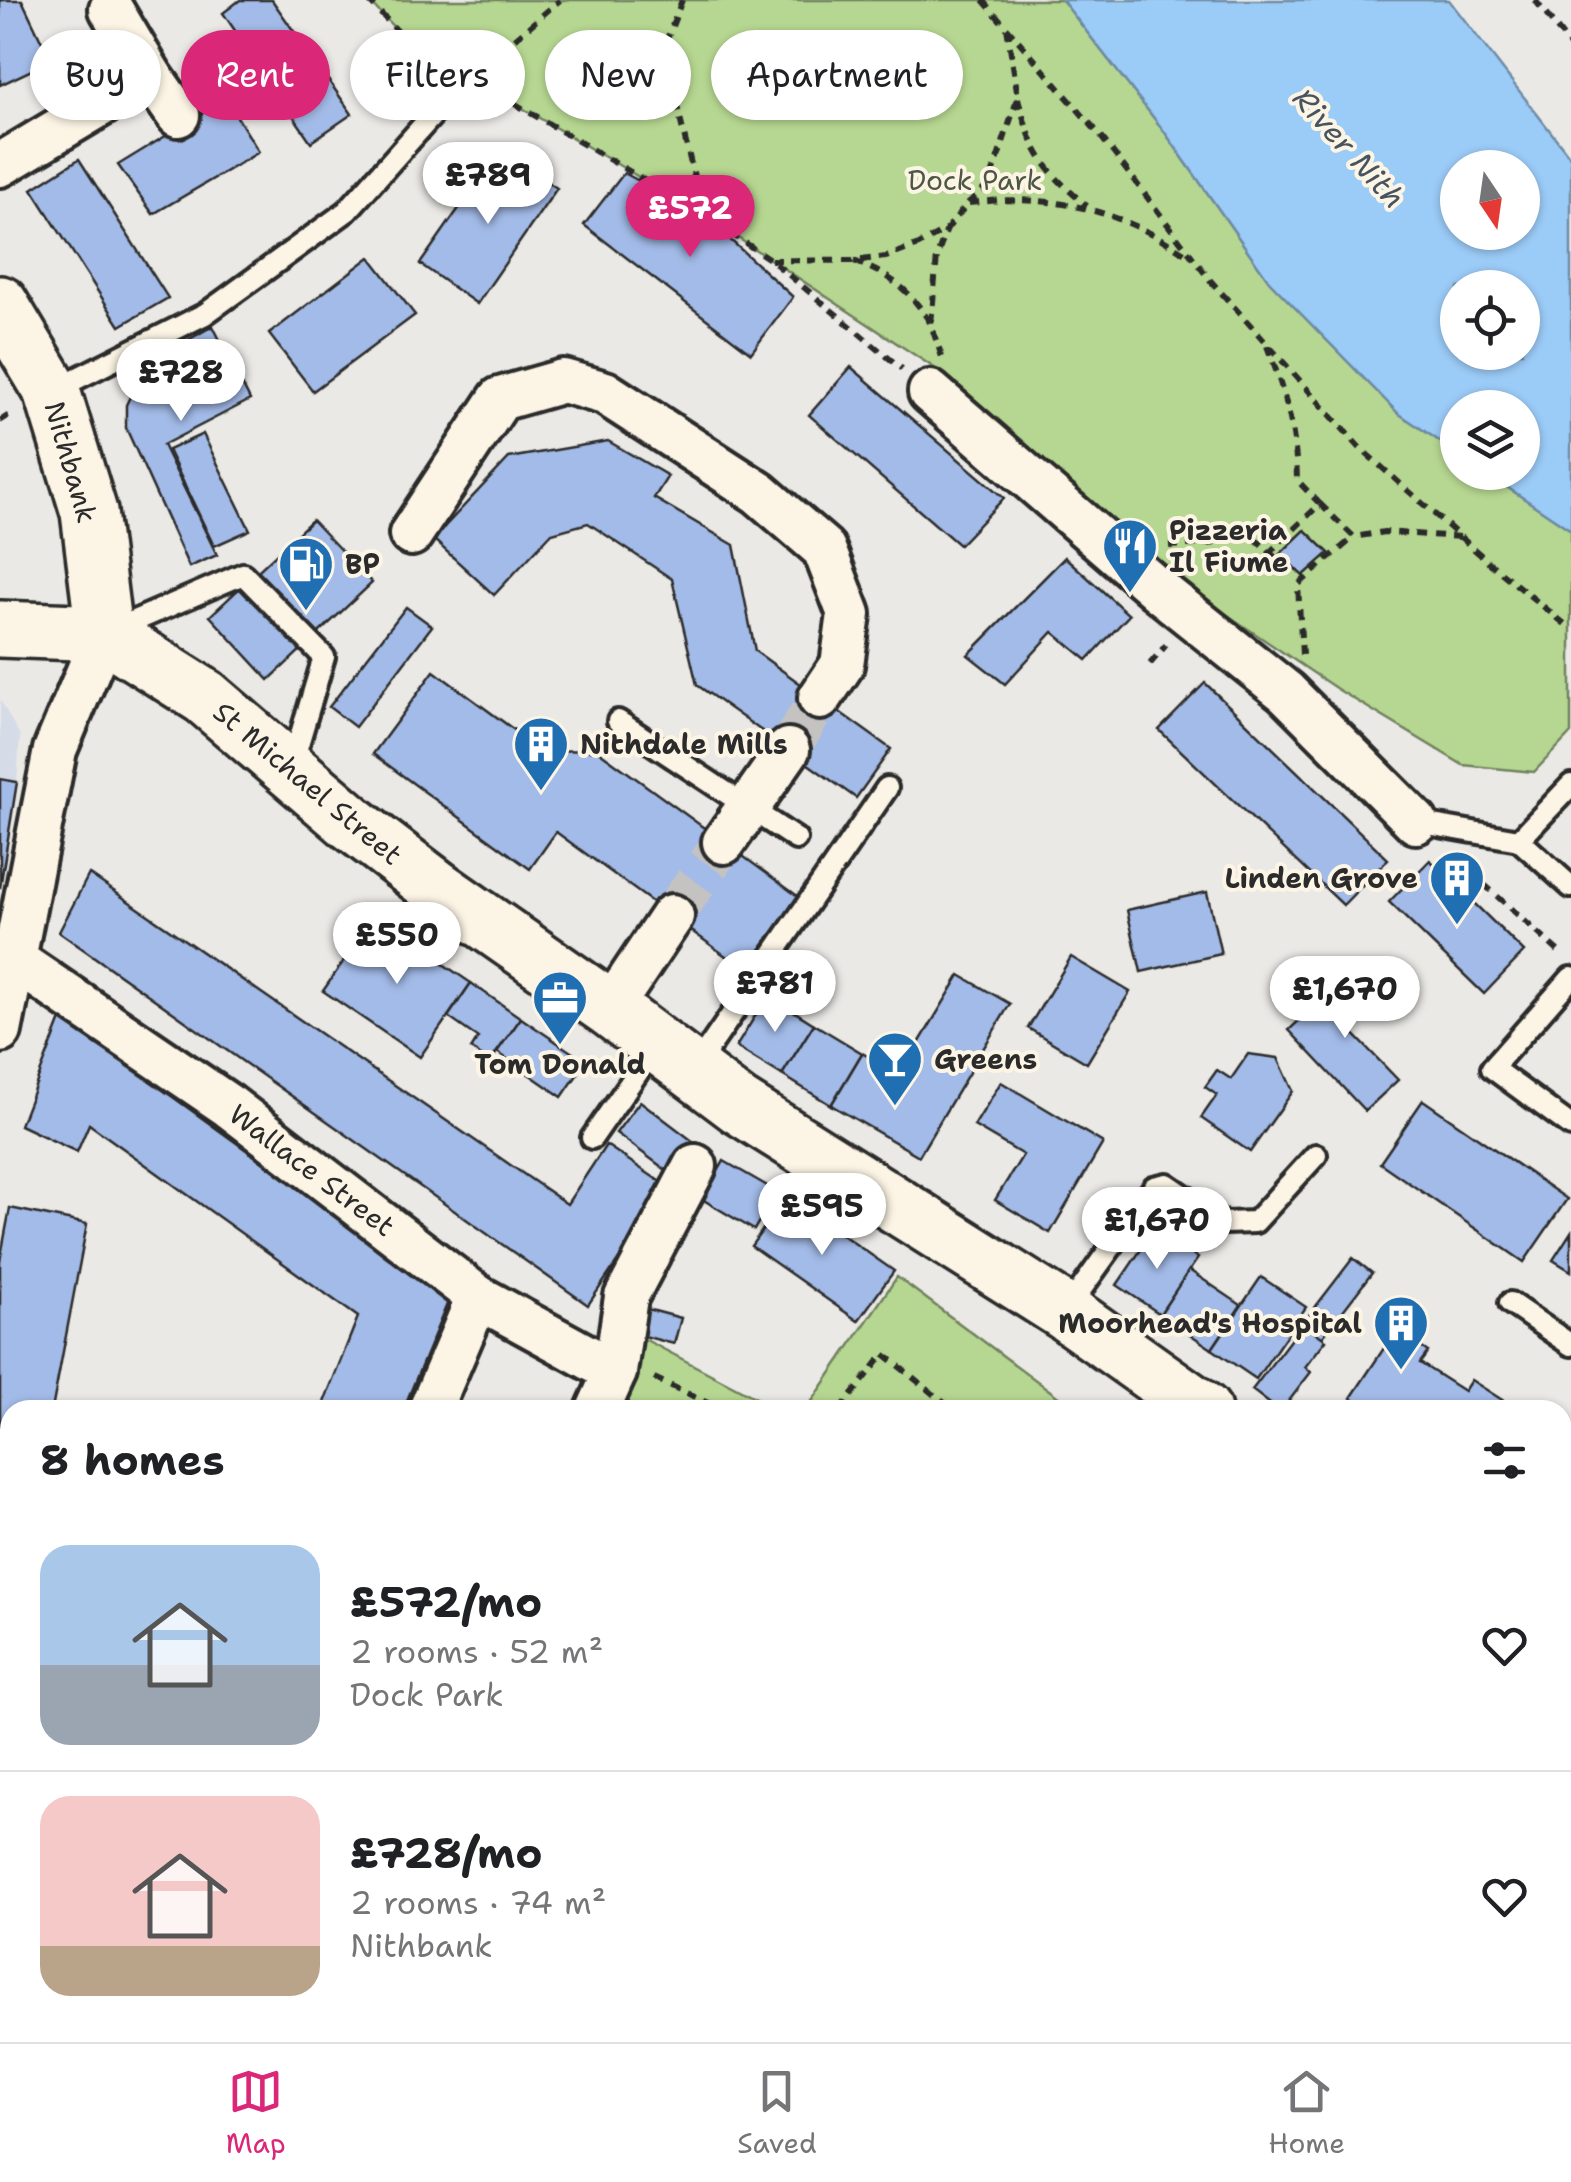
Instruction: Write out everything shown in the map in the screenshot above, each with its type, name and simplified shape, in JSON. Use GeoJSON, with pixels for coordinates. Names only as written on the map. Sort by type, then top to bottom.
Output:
{"type":"FeatureCollection","features":[{"type":"Feature","properties":{"kind":"main road","name":"Nithbank"},"geometry":{"type":"LineString","coordinates":[[0,304],[52,391],[88,512],[104,634]]}},
{"type":"Feature","properties":{"kind":"main road"},"geometry":{"type":"LineString","coordinates":[[0,629],[104,634]]}},
{"type":"Feature","properties":{"kind":"main road","name":"St Michael Street"},"geometry":{"type":"LineString","coordinates":[[104,634],[206,697],[290,772],[436,888],[610,1009],[740,1106],[1065,1312],[1188,1400]]}},
{"type":"Feature","properties":{"kind":"street"},"geometry":{"type":"LineString","coordinates":[[111,10],[123,30]]}},
{"type":"Feature","properties":{"kind":"street"},"geometry":{"type":"LineString","coordinates":[[161,91],[178,115]]}},
{"type":"Feature","properties":{"kind":"street"},"geometry":{"type":"LineString","coordinates":[[0,165],[75,120]]}},
{"type":"Feature","properties":{"kind":"street"},"geometry":{"type":"LineString","coordinates":[[411,534],[500,399],[563,381],[605,393],[759,493],[824,549],[849,614],[842,665],[820,698]]}},
{"type":"Feature","properties":{"kind":"street"},"geometry":{"type":"LineString","coordinates":[[930,392],[1157,589],[1286,692],[1416,822]]}},
{"type":"Feature","properties":{"kind":"street"},"geometry":{"type":"LineString","coordinates":[[0,1031],[55,750],[104,634]]}},
{"type":"Feature","properties":{"kind":"street"},"geometry":{"type":"LineString","coordinates":[[724,842],[788,750]]}},
{"type":"Feature","properties":{"kind":"street"},"geometry":{"type":"LineString","coordinates":[[610,1009],[672,916]]}},
{"type":"Feature","properties":{"kind":"street","name":"Wallace Street"},"geometry":{"type":"LineString","coordinates":[[13,958],[229,1106],[478,1297],[621,1392]]}},
{"type":"Feature","properties":{"kind":"street"},"geometry":{"type":"LineString","coordinates":[[621,1392],[626,1297],[695,1166]]}},
{"type":"Feature","properties":{"kind":"street"},"geometry":{"type":"LineString","coordinates":[[434,1400],[478,1297]]}},
{"type":"Feature","properties":{"kind":"lane"},"geometry":{"type":"LineString","coordinates":[[52,391],[205,314],[347,211],[428,120]]}},
{"type":"Feature","properties":{"kind":"lane"},"geometry":{"type":"LineString","coordinates":[[104,634],[243,574],[324,657],[290,772]]}},
{"type":"Feature","properties":{"kind":"lane"},"geometry":{"type":"LineString","coordinates":[[618,721],[796,839]]}},
{"type":"Feature","properties":{"kind":"lane"},"geometry":{"type":"LineString","coordinates":[[1519,840],[1571,785]]}},
{"type":"Feature","properties":{"kind":"lane"},"geometry":{"type":"LineString","coordinates":[[592,1138],[675,1057],[887,788]]}},
{"type":"Feature","properties":{"kind":"lane"},"geometry":{"type":"LineString","coordinates":[[1416,822],[1519,840],[1571,887]]}},
{"type":"Feature","properties":{"kind":"lane"},"geometry":{"type":"LineString","coordinates":[[1571,978],[1492,1068],[1571,1126]]}},
{"type":"Feature","properties":{"kind":"lane"},"geometry":{"type":"LineString","coordinates":[[1065,1312],[1154,1187],[1167,1184],[1224,1223],[1256,1222],[1316,1155]]}},
{"type":"Feature","properties":{"kind":"lane"},"geometry":{"type":"LineString","coordinates":[[1510,1303],[1571,1345]]}},
{"type":"Feature","properties":{"kind":"path"},"geometry":{"type":"LineString","coordinates":[[368,0],[396,30]]}},
{"type":"Feature","properties":{"kind":"path"},"geometry":{"type":"LineString","coordinates":[[525,30],[560,0]]}},
{"type":"Feature","properties":{"kind":"path"},"geometry":{"type":"LineString","coordinates":[[682,0],[661,56],[703,215]]}},
{"type":"Feature","properties":{"kind":"path"},"geometry":{"type":"LineString","coordinates":[[983,0],[1099,134],[1195,260],[1360,448],[1571,629]]}},
{"type":"Feature","properties":{"kind":"path"},"geometry":{"type":"LineString","coordinates":[[1535,0],[1571,47]]}},
{"type":"Feature","properties":{"kind":"path"},"geometry":{"type":"LineString","coordinates":[[1006,27],[1029,142],[1057,181],[1092,210]]}},
{"type":"Feature","properties":{"kind":"path"},"geometry":{"type":"LineString","coordinates":[[770,260],[886,256],[919,245],[946,229],[988,185],[1018,98]]}},
{"type":"Feature","properties":{"kind":"path"},"geometry":{"type":"LineString","coordinates":[[525,110],[703,215],[770,260],[930,392],[942,354],[932,326],[914,298],[888,275],[854,260]]}},
{"type":"Feature","properties":{"kind":"path"},"geometry":{"type":"LineString","coordinates":[[968,203],[1007,198],[1061,201],[1158,235],[1195,260]]}},
{"type":"Feature","properties":{"kind":"path"},"geometry":{"type":"LineString","coordinates":[[932,326],[937,256],[946,229]]}},
{"type":"Feature","properties":{"kind":"path"},"geometry":{"type":"LineString","coordinates":[[1265,340],[1288,398],[1297,480],[1354,537]]}},
{"type":"Feature","properties":{"kind":"path"},"geometry":{"type":"LineString","coordinates":[[1270,552],[1320,504]]}},
{"type":"Feature","properties":{"kind":"path"},"geometry":{"type":"LineString","coordinates":[[1098,536],[1174,547],[1218,543],[1248,532],[1294,578]]}},
{"type":"Feature","properties":{"kind":"path"},"geometry":{"type":"LineString","coordinates":[[1286,692],[1302,664],[1298,585],[1354,537],[1384,532],[1461,538]]}},
{"type":"Feature","properties":{"kind":"path"},"geometry":{"type":"LineString","coordinates":[[1416,822],[1571,962]]}},
{"type":"Feature","properties":{"kind":"path"},"geometry":{"type":"LineString","coordinates":[[848,1400],[884,1354],[941,1400]]}},
{"type":"Feature","properties":{"kind":"path"},"geometry":{"type":"LineString","coordinates":[[621,1392],[655,1376],[703,1400]]}},
{"type":"Feature","properties":{"kind":"shaded area"},"geometry":{"type":"Polygon","coordinates":[[[0,700],[20,736],[17,782],[0,888],[0,700]]]}},
{"type":"Feature","properties":{"kind":"green space","name":"Dock Park"},"geometry":{"type":"Polygon","coordinates":[[[368,0],[1062,0],[1164,131],[1269,281],[1398,413],[1440,441],[1440,490],[1511,490],[1571,530],[1571,733],[1534,772],[1463,765],[1337,689],[1167,574],[958,391],[945,375],[703,215],[525,110],[525,30],[396,30],[368,0]]]}},
{"type":"Feature","properties":{"kind":"green space"},"geometry":{"type":"Polygon","coordinates":[[[897,1277],[1063,1400],[813,1400],[897,1277]]]}},
{"type":"Feature","properties":{"kind":"green space"},"geometry":{"type":"Polygon","coordinates":[[[644,1339],[760,1400],[627,1400],[644,1339]]]}},
{"type":"Feature","properties":{"kind":"water","name":"River Nith"},"geometry":{"type":"Polygon","coordinates":[[[1062,0],[1449,0],[1571,158],[1571,530],[1511,490],[1540,490],[1540,390],[1440,390],[1440,441],[1398,413],[1269,281],[1164,131],[1062,0]]]}},
{"type":"Feature","properties":{"kind":"building"},"geometry":{"type":"Polygon","coordinates":[[[0,0],[22,0],[36,30],[30,30],[30,71],[0,85],[0,0]]]}},
{"type":"Feature","properties":{"kind":"building"},"geometry":{"type":"Polygon","coordinates":[[[240,0],[272,0],[293,30],[235,30],[223,13],[240,0]]]}},
{"type":"Feature","properties":{"kind":"building"},"geometry":{"type":"Polygon","coordinates":[[[330,83],[350,115],[311,142],[296,120],[330,120],[330,83]]]}},
{"type":"Feature","properties":{"kind":"building"},"geometry":{"type":"Polygon","coordinates":[[[192,120],[239,120],[259,152],[153,214],[118,165],[192,120]]]}},
{"type":"Feature","properties":{"kind":"building"},"geometry":{"type":"Polygon","coordinates":[[[499,151],[557,188],[477,304],[420,264],[499,151]]]}},
{"type":"Feature","properties":{"kind":"building"},"geometry":{"type":"Polygon","coordinates":[[[79,159],[168,298],[120,326],[32,189],[79,159]]]}},
{"type":"Feature","properties":{"kind":"building"},"geometry":{"type":"Polygon","coordinates":[[[624,173],[703,215],[793,297],[751,353],[584,225],[624,173]]]}},
{"type":"Feature","properties":{"kind":"building"},"geometry":{"type":"Polygon","coordinates":[[[370,257],[415,315],[313,391],[269,334],[370,257]]]}},
{"type":"Feature","properties":{"kind":"building"},"geometry":{"type":"Polygon","coordinates":[[[213,326],[250,400],[163,445],[217,555],[189,567],[126,428],[126,405],[137,382],[156,358],[213,326]]]}},
{"type":"Feature","properties":{"kind":"building"},"geometry":{"type":"Polygon","coordinates":[[[851,367],[1004,498],[959,545],[809,415],[851,367]]]}},
{"type":"Feature","properties":{"kind":"building"},"geometry":{"type":"Polygon","coordinates":[[[203,434],[250,530],[214,546],[168,450],[203,434]]]}},
{"type":"Feature","properties":{"kind":"building","name":"Nithdale Mills"},"geometry":{"type":"Polygon","coordinates":[[[608,441],[668,476],[654,498],[734,545],[755,651],[891,749],[856,798],[697,685],[672,579],[588,523],[552,533],[494,595],[433,539],[509,458],[608,441]]]}},
{"type":"Feature","properties":{"kind":"building"},"geometry":{"type":"Polygon","coordinates":[[[312,520],[372,583],[269,680],[210,616],[312,520]]]}},
{"type":"Feature","properties":{"kind":"building"},"geometry":{"type":"Polygon","coordinates":[[[1305,530],[1329,553],[1303,576],[1280,554],[1305,530]]]}},
{"type":"Feature","properties":{"kind":"building"},"geometry":{"type":"Polygon","coordinates":[[[1065,557],[1129,615],[1087,660],[1053,632],[1005,684],[968,655],[1065,557]]]}},
{"type":"Feature","properties":{"kind":"building"},"geometry":{"type":"Polygon","coordinates":[[[406,607],[432,626],[355,727],[329,707],[406,607]]]}},
{"type":"Feature","properties":{"kind":"building","name":"Nithdale Mills"},"geometry":{"type":"Polygon","coordinates":[[[434,671],[543,751],[597,750],[799,897],[745,970],[556,832],[530,869],[373,754],[434,671]]]}},
{"type":"Feature","properties":{"kind":"building"},"geometry":{"type":"Polygon","coordinates":[[[1205,683],[1388,859],[1343,905],[1159,730],[1205,683]]]}},
{"type":"Feature","properties":{"kind":"building"},"geometry":{"type":"Polygon","coordinates":[[[0,779],[17,782],[0,888],[0,779]]]}},
{"type":"Feature","properties":{"kind":"building","name":"Linden Grove"},"geometry":{"type":"Polygon","coordinates":[[[1430,860],[1524,952],[1484,994],[1389,902],[1430,860]]]}},
{"type":"Feature","properties":{"kind":"building"},"geometry":{"type":"Polygon","coordinates":[[[89,874],[567,1204],[606,1145],[668,1187],[588,1305],[59,932],[89,874]]]}},
{"type":"Feature","properties":{"kind":"building"},"geometry":{"type":"Polygon","coordinates":[[[1207,892],[1221,954],[1141,972],[1127,910],[1207,892]]]}},
{"type":"Feature","properties":{"kind":"building"},"geometry":{"type":"Polygon","coordinates":[[[374,917],[471,983],[420,1057],[323,991],[374,917]]]}},
{"type":"Feature","properties":{"kind":"building"},"geometry":{"type":"Polygon","coordinates":[[[1071,957],[1130,992],[1087,1063],[1028,1028],[1071,957]]]}},
{"type":"Feature","properties":{"kind":"building"},"geometry":{"type":"Polygon","coordinates":[[[1354,969],[1379,995],[1346,1026],[1398,1080],[1365,1111],[1289,1030],[1354,969]]]}},
{"type":"Feature","properties":{"kind":"building"},"geometry":{"type":"Polygon","coordinates":[[[960,975],[1010,1004],[919,1156],[831,1105],[862,1053],[900,1075],[960,975]]]}},
{"type":"Feature","properties":{"kind":"building"},"geometry":{"type":"Polygon","coordinates":[[[471,983],[521,1018],[490,1062],[471,1049],[478,1038],[448,1017],[471,983]]]}},
{"type":"Feature","properties":{"kind":"building"},"geometry":{"type":"Polygon","coordinates":[[[768,995],[814,1024],[782,1075],[736,1047],[768,995]]]}},
{"type":"Feature","properties":{"kind":"building"},"geometry":{"type":"Polygon","coordinates":[[[62,1017],[450,1297],[407,1400],[325,1400],[358,1317],[89,1124],[77,1152],[20,1125],[62,1017]]]}},
{"type":"Feature","properties":{"kind":"building"},"geometry":{"type":"Polygon","coordinates":[[[521,1018],[586,1062],[562,1097],[497,1052],[521,1018]]]}},
{"type":"Feature","properties":{"kind":"building"},"geometry":{"type":"Polygon","coordinates":[[[814,1024],[862,1053],[831,1105],[782,1075],[814,1024]]]}},
{"type":"Feature","properties":{"kind":"building"},"geometry":{"type":"Polygon","coordinates":[[[1248,1054],[1278,1058],[1293,1091],[1250,1152],[1201,1118],[1217,1095],[1205,1087],[1217,1070],[1231,1079],[1248,1054]]]}},
{"type":"Feature","properties":{"kind":"building"},"geometry":{"type":"Polygon","coordinates":[[[1001,1082],[1103,1143],[1050,1233],[995,1200],[1023,1155],[974,1126],[1001,1082]]]}},
{"type":"Feature","properties":{"kind":"building"},"geometry":{"type":"Polygon","coordinates":[[[1423,1100],[1567,1199],[1524,1262],[1380,1163],[1423,1100]]]}},
{"type":"Feature","properties":{"kind":"building"},"geometry":{"type":"Polygon","coordinates":[[[640,1101],[694,1142],[670,1173],[616,1133],[640,1101]]]}},
{"type":"Feature","properties":{"kind":"building"},"geometry":{"type":"Polygon","coordinates":[[[724,1161],[776,1191],[754,1230],[702,1199],[724,1161]]]}},
{"type":"Feature","properties":{"kind":"building"},"geometry":{"type":"Polygon","coordinates":[[[787,1196],[894,1271],[858,1321],[751,1246],[787,1196]]]}},
{"type":"Feature","properties":{"kind":"building"},"geometry":{"type":"Polygon","coordinates":[[[10,1208],[87,1224],[54,1400],[0,1400],[0,1261],[10,1208]]]}},
{"type":"Feature","properties":{"kind":"building"},"geometry":{"type":"Polygon","coordinates":[[[1155,1229],[1198,1258],[1160,1314],[1117,1285],[1155,1229]]]}},
{"type":"Feature","properties":{"kind":"building"},"geometry":{"type":"Polygon","coordinates":[[[1571,1232],[1571,1271],[1553,1260],[1571,1232]]]}},
{"type":"Feature","properties":{"kind":"building"},"geometry":{"type":"Polygon","coordinates":[[[1353,1258],[1372,1273],[1322,1338],[1303,1323],[1353,1258]]]}},
{"type":"Feature","properties":{"kind":"building"},"geometry":{"type":"Polygon","coordinates":[[[1189,1270],[1241,1305],[1212,1349],[1160,1314],[1189,1270]]]}},
{"type":"Feature","properties":{"kind":"building"},"geometry":{"type":"Polygon","coordinates":[[[1261,1277],[1306,1307],[1256,1379],[1212,1349],[1261,1277]]]}},
{"type":"Feature","properties":{"kind":"building"},"geometry":{"type":"Polygon","coordinates":[[[647,1309],[681,1318],[674,1344],[640,1335],[647,1309]]]}},
{"type":"Feature","properties":{"kind":"building"},"geometry":{"type":"Polygon","coordinates":[[[1303,1323],[1326,1340],[1305,1367],[1311,1372],[1290,1400],[1265,1400],[1252,1390],[1303,1323]]]}},
{"type":"Feature","properties":{"kind":"building","name":"Moorhead's Hospital"},"geometry":{"type":"Polygon","coordinates":[[[1396,1330],[1428,1352],[1420,1363],[1464,1391],[1471,1380],[1502,1400],[1354,1400],[1351,1398],[1396,1330]]]}},
{"type":"Feature","properties":{"kind":"tunnel"},"geometry":{"type":"LineString","coordinates":[[788,750],[820,698]]}},
{"type":"Feature","properties":{"kind":"tunnel"},"geometry":{"type":"LineString","coordinates":[[672,916],[724,842]]}},
{"type":"Feature","properties":{"kind":"place","name":"Pizzeria Il Fiume"},"geometry":{"type":"Point","coordinates":[1130,595]}},
{"type":"Feature","properties":{"kind":"place","name":"BP"},"geometry":{"type":"Point","coordinates":[306,613]}},
{"type":"Feature","properties":{"kind":"place","name":"Nithdale Mills"},"geometry":{"type":"Point","coordinates":[541,793]}},
{"type":"Feature","properties":{"kind":"place","name":"Linden Grove"},"geometry":{"type":"Point","coordinates":[1457,927]}},
{"type":"Feature","properties":{"kind":"place","name":"Tom Donald"},"geometry":{"type":"Point","coordinates":[560,1047]}},
{"type":"Feature","properties":{"kind":"place","name":"Greens"},"geometry":{"type":"Point","coordinates":[895,1108]}},
{"type":"Feature","properties":{"kind":"place","name":"Moorhead's Hospital"},"geometry":{"type":"Point","coordinates":[1401,1372]}}]}
